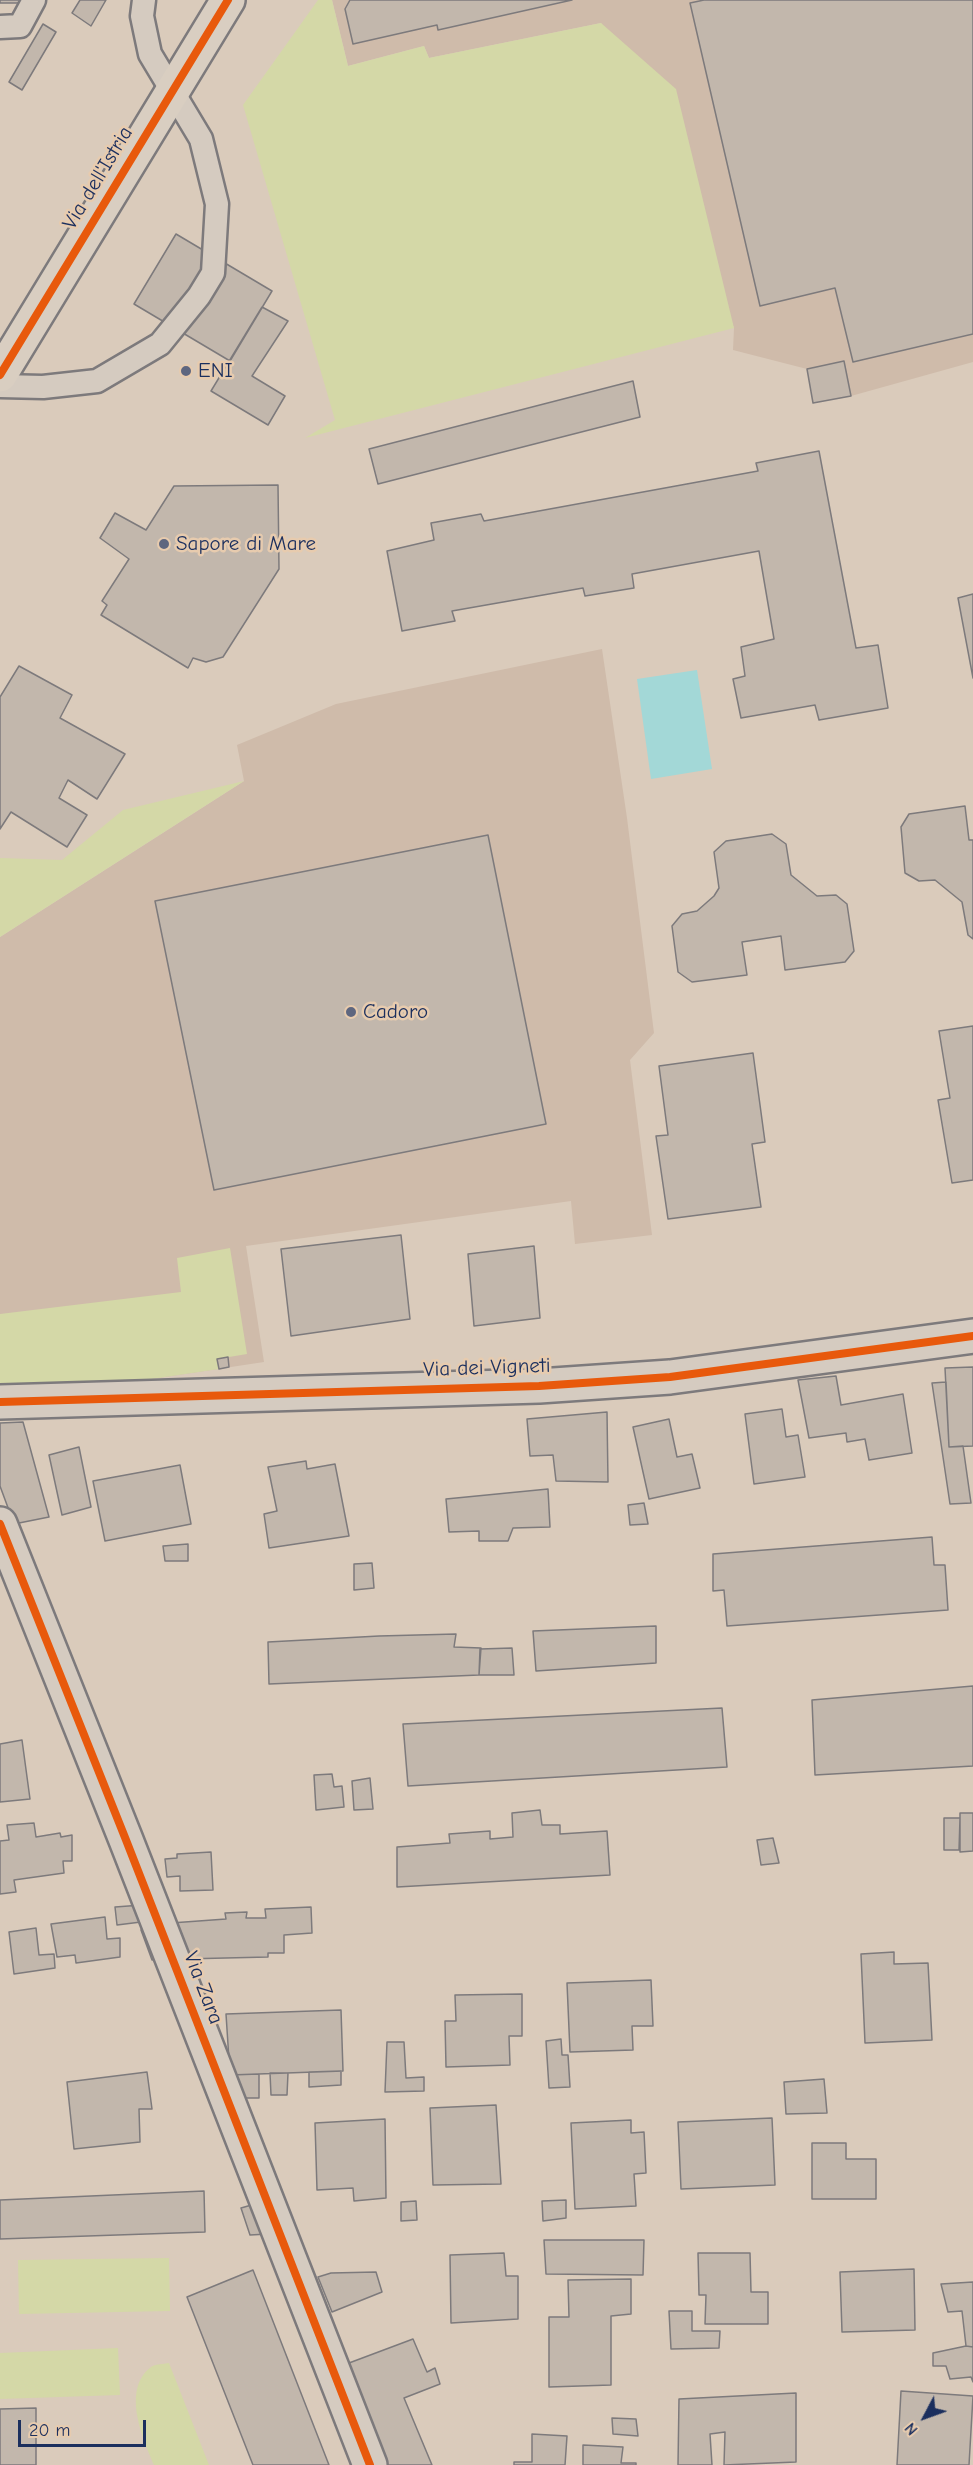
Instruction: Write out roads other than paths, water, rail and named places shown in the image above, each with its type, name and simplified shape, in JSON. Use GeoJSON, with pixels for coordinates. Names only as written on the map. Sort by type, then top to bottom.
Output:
{"type":"FeatureCollection","features":[{"type":"Feature","properties":{"kind":"main road","name":"Via dell'Istria"},"geometry":{"type":"LineString","coordinates":[[0,375],[228,0]]}},
{"type":"Feature","properties":{"kind":"street","name":"Via dei Vigneti"},"geometry":{"type":"LineString","coordinates":[[0,1402],[539,1386],[670,1377],[973,1336]]}},
{"type":"Feature","properties":{"kind":"street","name":"Via Zara"},"geometry":{"type":"LineString","coordinates":[[0,1524],[370,2465]]}},
{"type":"Feature","properties":{"kind":"lane"},"geometry":{"type":"LineString","coordinates":[[0,27],[20,26],[34,0]]}},
{"type":"Feature","properties":{"kind":"lane"},"geometry":{"type":"LineString","coordinates":[[0,386],[43,387],[97,381],[160,344],[199,296],[213,273],[217,204],[201,139],[150,54],[142,16],[144,0]]}},
{"type":"Feature","properties":{"kind":"water"},"geometry":{"type":"Polygon","coordinates":[[[697,670],[712,769],[651,779],[637,679],[697,670]]]}},
{"type":"Feature","properties":{"kind":"place","name":"ENI"},"geometry":{"type":"Point","coordinates":[186,371]}},
{"type":"Feature","properties":{"kind":"place","name":"Sapore di Mare"},"geometry":{"type":"Point","coordinates":[164,544]}},
{"type":"Feature","properties":{"kind":"place","name":"Cadoro"},"geometry":{"type":"Point","coordinates":[351,1012]}}]}
